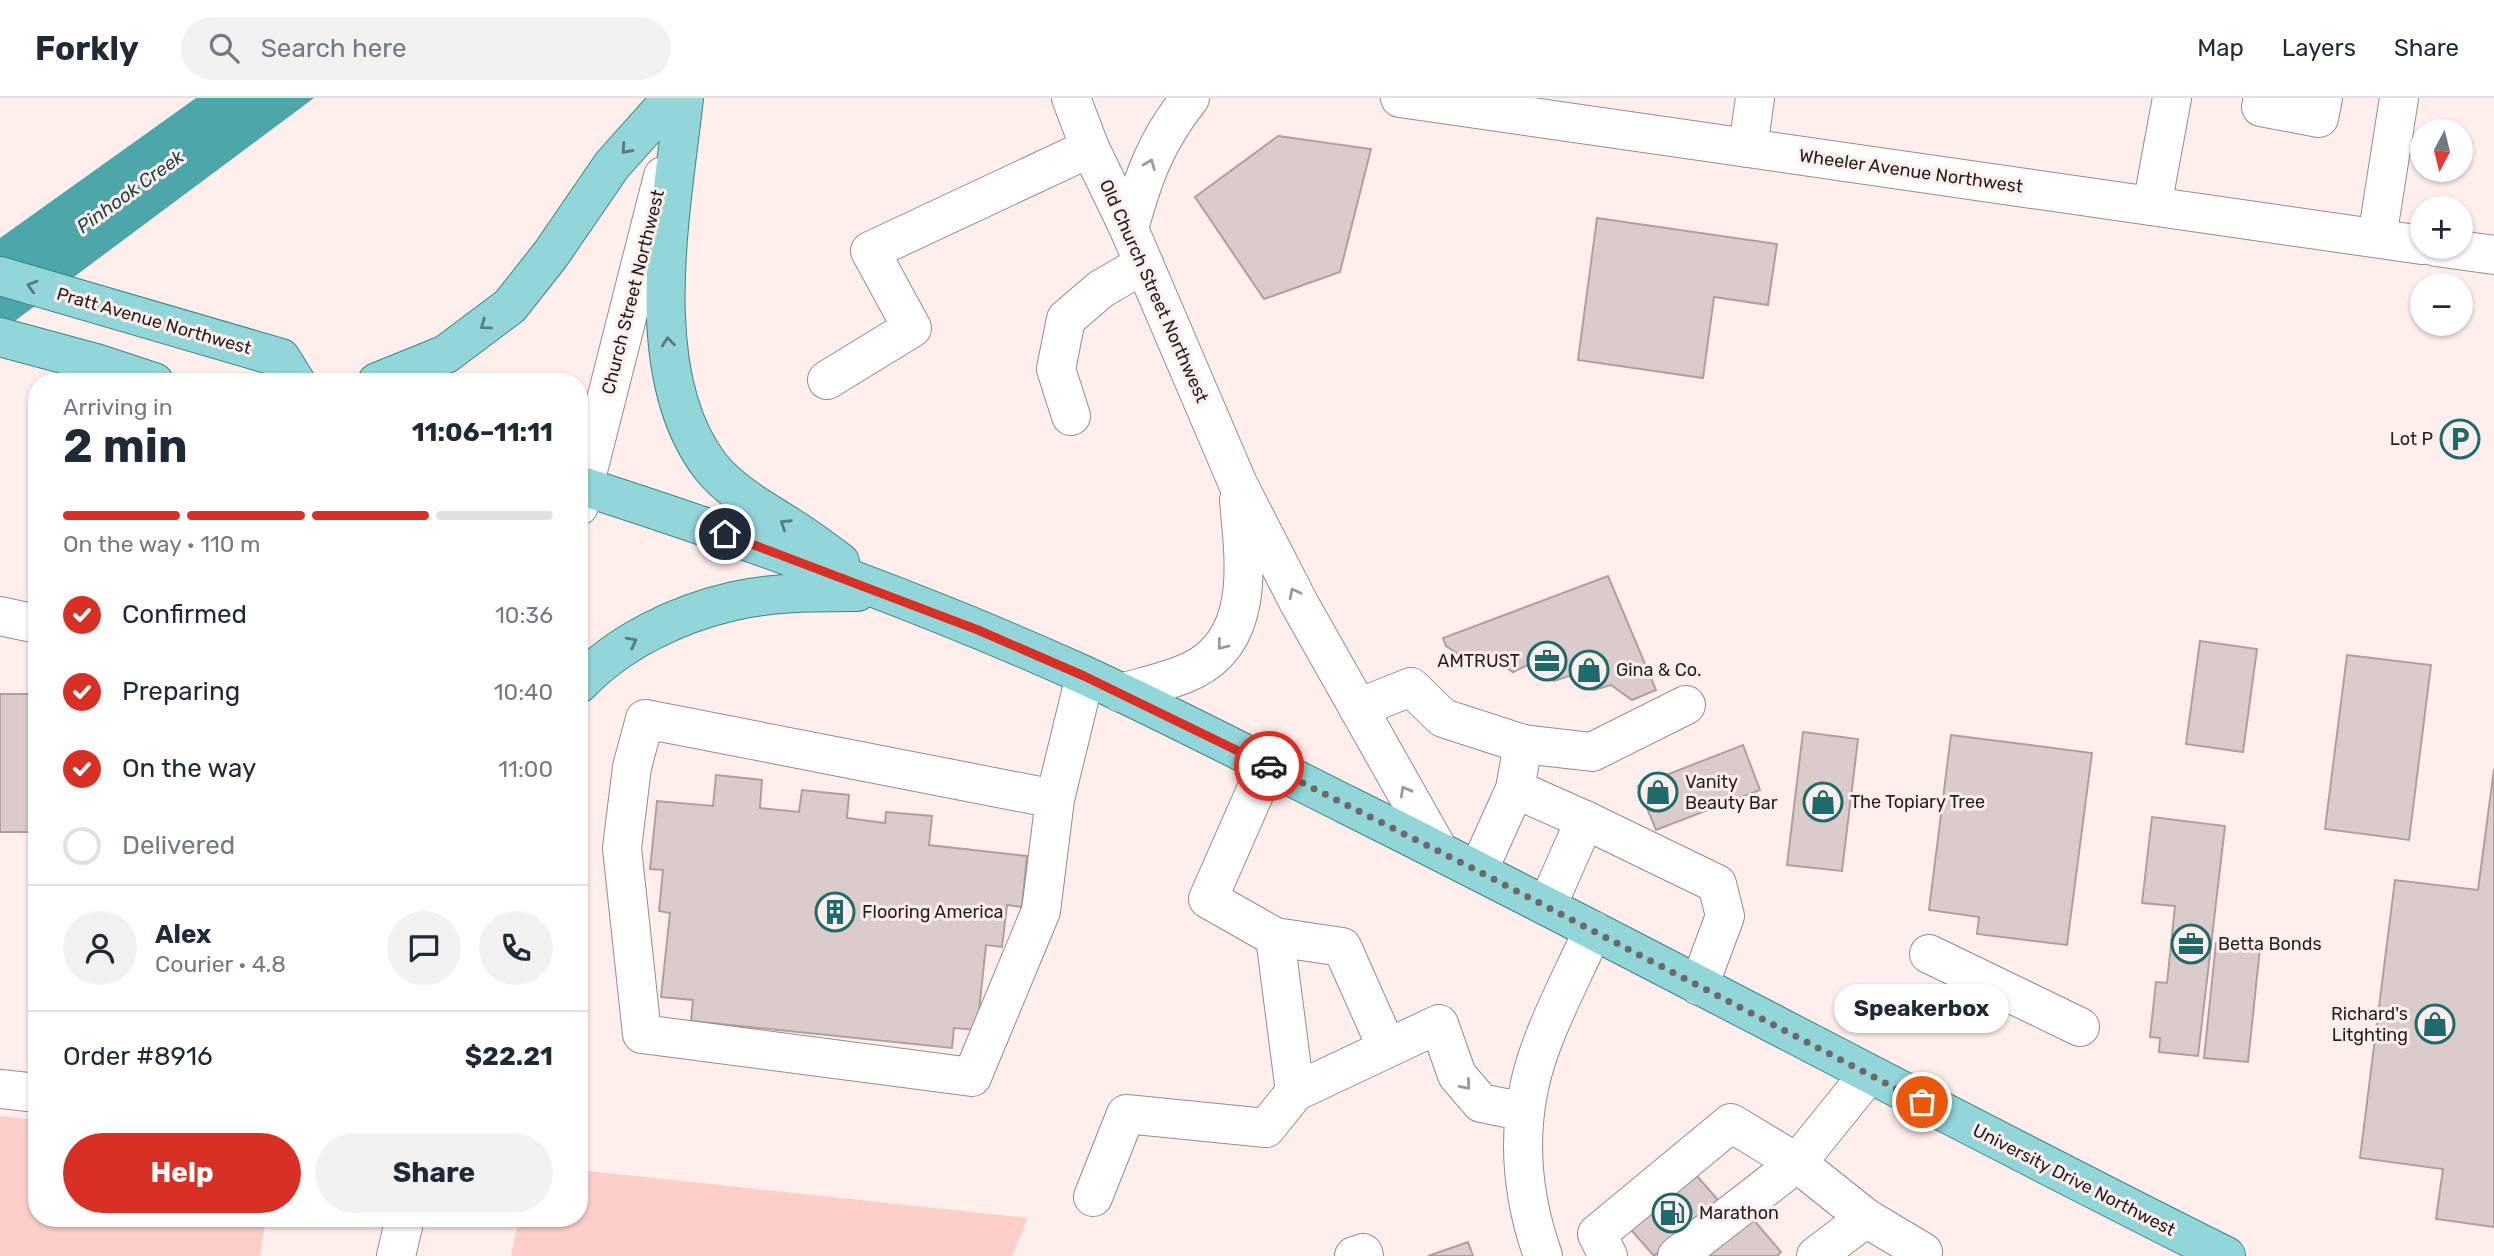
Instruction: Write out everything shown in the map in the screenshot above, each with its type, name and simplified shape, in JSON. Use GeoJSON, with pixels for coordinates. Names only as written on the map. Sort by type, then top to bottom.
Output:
{"type":"FeatureCollection","features":[{"type":"Feature","properties":{"kind":"main road"},"geometry":{"type":"LineString","coordinates":[[399,373],[446,354],[510,306],[551,254],[612,165],[672,98]]}},
{"type":"Feature","properties":{"kind":"main road"},"geometry":{"type":"LineString","coordinates":[[683,98],[668,241],[666,338],[674,388],[690,433],[712,467],[741,495],[801,533],[881,592]]}},
{"type":"Feature","properties":{"kind":"main road","name":"Pratt Avenue Northwest"},"geometry":{"type":"LineString","coordinates":[[0,276],[281,358],[290,373]]}},
{"type":"Feature","properties":{"kind":"main road"},"geometry":{"type":"LineString","coordinates":[[0,337],[127,373]]}},
{"type":"Feature","properties":{"kind":"main road"},"geometry":{"type":"LineString","coordinates":[[588,494],[725,534],[978,630],[1121,693],[1438,851]]}},
{"type":"Feature","properties":{"kind":"main road"},"geometry":{"type":"LineString","coordinates":[[588,676],[625,644],[687,615],[734,601],[798,593],[881,592]]}},
{"type":"Feature","properties":{"kind":"main road","name":"University Drive Northwest"},"geometry":{"type":"LineString","coordinates":[[1438,851],[1868,1075],[2226,1256]]}},
{"type":"Feature","properties":{"kind":"street","name":"Church Street Northwest"},"geometry":{"type":"LineString","coordinates":[[588,465],[683,98]]}},
{"type":"Feature","properties":{"kind":"street","name":"Old Church Street Northwest"},"geometry":{"type":"LineString","coordinates":[[1071,98],[1090,148],[1129,229],[1237,484],[1298,603],[1438,851]]}},
{"type":"Feature","properties":{"kind":"street"},"geometry":{"type":"LineString","coordinates":[[1129,229],[1151,159],[1172,120],[1190,98]]}},
{"type":"Feature","properties":{"kind":"street","name":"Wheeler Avenue Northwest"},"geometry":{"type":"LineString","coordinates":[[1400,98],[2410,243]]}},
{"type":"Feature","properties":{"kind":"street"},"geometry":{"type":"LineString","coordinates":[[1748,148],[1755,98]]}},
{"type":"Feature","properties":{"kind":"street"},"geometry":{"type":"LineString","coordinates":[[2152,206],[2172,98],[2166,98]]}},
{"type":"Feature","properties":{"kind":"street"},"geometry":{"type":"LineString","coordinates":[[2263,98],[2261,107],[2319,118],[2323,98]]}},
{"type":"Feature","properties":{"kind":"street"},"geometry":{"type":"LineString","coordinates":[[2377,238],[2399,98]]}},
{"type":"Feature","properties":{"kind":"street"},"geometry":{"type":"LineString","coordinates":[[827,380],[912,328],[870,251],[1090,148]]}},
{"type":"Feature","properties":{"kind":"street"},"geometry":{"type":"LineString","coordinates":[[2473,252],[2494,255]]}},
{"type":"Feature","properties":{"kind":"street"},"geometry":{"type":"LineString","coordinates":[[1071,416],[1056,369],[1066,319],[1101,289],[1144,264]]}},
{"type":"Feature","properties":{"kind":"street","name":"Old Church Street Northwest"},"geometry":{"type":"LineString","coordinates":[[1121,693],[1194,670],[1213,657],[1228,639],[1242,600],[1244,575],[1237,484]]}},
{"type":"Feature","properties":{"kind":"street"},"geometry":{"type":"LineString","coordinates":[[0,616],[28,622]]}},
{"type":"Feature","properties":{"kind":"street"},"geometry":{"type":"LineString","coordinates":[[1055,799],[645,719],[632,767],[622,848],[642,1034],[972,1077],[1041,911],[1055,799],[1084,676]]}},
{"type":"Feature","properties":{"kind":"street"},"geometry":{"type":"LineString","coordinates":[[1358,708],[1411,687],[1443,718],[1523,744],[1592,752],[1686,705]]}},
{"type":"Feature","properties":{"kind":"street"},"geometry":{"type":"LineString","coordinates":[[1478,871],[1515,789],[1523,744]]}},
{"type":"Feature","properties":{"kind":"street"},"geometry":{"type":"LineString","coordinates":[[1267,765],[1208,899],[1275,937],[1342,947],[1387,1048]]}},
{"type":"Feature","properties":{"kind":"street"},"geometry":{"type":"LineString","coordinates":[[1515,789],[1717,884],[1725,916],[1699,986]]}},
{"type":"Feature","properties":{"kind":"street"},"geometry":{"type":"LineString","coordinates":[[1547,906],[1585,820]]}},
{"type":"Feature","properties":{"kind":"street"},"geometry":{"type":"LineString","coordinates":[[1543,1256],[1527,1204],[1524,1162],[1525,1112],[1529,1085],[1547,1034],[1593,930]]}},
{"type":"Feature","properties":{"kind":"street"},"geometry":{"type":"LineString","coordinates":[[1275,937],[1296,1092]]}},
{"type":"Feature","properties":{"kind":"street"},"geometry":{"type":"LineString","coordinates":[[1929,954],[2080,1027]]}},
{"type":"Feature","properties":{"kind":"street"},"geometry":{"type":"LineString","coordinates":[[1093,1197],[1126,1114],[1266,1128],[1296,1092],[1440,1024],[1457,1075],[1481,1103],[1525,1112]]}},
{"type":"Feature","properties":{"kind":"street"},"geometry":{"type":"LineString","coordinates":[[1677,1256],[1797,1163],[1868,1075]]}},
{"type":"Feature","properties":{"kind":"street"},"geometry":{"type":"LineString","coordinates":[[0,1089],[28,1092]]}},
{"type":"Feature","properties":{"kind":"street"},"geometry":{"type":"LineString","coordinates":[[1608,1256],[1597,1234],[1731,1123],[1797,1163],[1866,1218],[1923,1252]]}},
{"type":"Feature","properties":{"kind":"street"},"geometry":{"type":"LineString","coordinates":[[1816,1256],[1866,1218]]}},
{"type":"Feature","properties":{"kind":"street"},"geometry":{"type":"LineString","coordinates":[[396,1256],[403,1227]]}},
{"type":"Feature","properties":{"kind":"street"},"geometry":{"type":"LineString","coordinates":[[1354,1256],[1363,1252],[1364,1256]]}},
{"type":"Feature","properties":{"kind":"shaded area"},"geometry":{"type":"Polygon","coordinates":[[[0,1116],[28,1119],[28,1227],[265,1227],[260,1256],[0,1256],[0,1116]]]}},
{"type":"Feature","properties":{"kind":"shaded area"},"geometry":{"type":"Polygon","coordinates":[[[588,1171],[1028,1218],[1012,1256],[511,1256],[517,1227],[588,1227],[588,1171]]]}},
{"type":"Feature","properties":{"kind":"water","name":"Pinhook Creek"},"geometry":{"type":"Polygon","coordinates":[[[196,98],[314,98],[0,332],[0,238],[196,98]]]}},
{"type":"Feature","properties":{"kind":"building"},"geometry":{"type":"Polygon","coordinates":[[[1278,136],[1371,149],[1340,272],[1264,299],[1195,197],[1278,136]]]}},
{"type":"Feature","properties":{"kind":"building"},"geometry":{"type":"Polygon","coordinates":[[[1597,218],[1777,244],[1768,305],[1714,297],[1703,378],[1578,360],[1597,218]]]}},
{"type":"Feature","properties":{"kind":"building"},"geometry":{"type":"Polygon","coordinates":[[[1608,576],[1656,690],[1632,700],[1611,685],[1594,690],[1569,676],[1554,681],[1528,665],[1513,672],[1486,655],[1471,662],[1446,646],[1443,638],[1608,576]]]}},
{"type":"Feature","properties":{"kind":"building"},"geometry":{"type":"Polygon","coordinates":[[[2200,641],[2257,649],[2243,752],[2186,744],[2200,641]]]}},
{"type":"Feature","properties":{"kind":"building"},"geometry":{"type":"Polygon","coordinates":[[[2347,655],[2431,665],[2409,840],[2325,829],[2347,655]]]}},
{"type":"Feature","properties":{"kind":"building"},"geometry":{"type":"Polygon","coordinates":[[[0,694],[28,694],[28,832],[0,832],[0,694]]]}},
{"type":"Feature","properties":{"kind":"building","name":"The Topiary Tree"},"geometry":{"type":"Polygon","coordinates":[[[1803,732],[1858,739],[1842,871],[1787,865],[1803,732]]]}},
{"type":"Feature","properties":{"kind":"building"},"geometry":{"type":"Polygon","coordinates":[[[1951,735],[2092,753],[2067,945],[1977,934],[1979,917],[1929,910],[1951,735]]]}},
{"type":"Feature","properties":{"kind":"building"},"geometry":{"type":"Polygon","coordinates":[[[1743,745],[1760,790],[1656,830],[1638,786],[1743,745]]]}},
{"type":"Feature","properties":{"kind":"building","name":"Richard's Litghting"},"geometry":{"type":"Polygon","coordinates":[[[2494,769],[2494,1227],[2436,1219],[2443,1169],[2360,1158],[2395,880],[2478,890],[2494,769]]]}},
{"type":"Feature","properties":{"kind":"building","name":"Flooring America"},"geometry":{"type":"Polygon","coordinates":[[[716,775],[762,780],[760,808],[799,812],[802,790],[849,795],[847,818],[885,823],[886,812],[932,816],[929,845],[1027,856],[1022,907],[1007,905],[1002,947],[986,945],[977,1030],[954,1028],[952,1048],[691,1021],[693,1000],[661,997],[670,913],[659,911],[663,870],[650,869],[657,801],[713,806],[716,775]]]}},
{"type":"Feature","properties":{"kind":"building","name":"Betta Bonds"},"geometry":{"type":"Polygon","coordinates":[[[2152,817],[2225,826],[2198,1056],[2159,1052],[2160,1038],[2150,1037],[2156,982],[2167,983],[2175,906],[2142,903],[2152,817]]]}},
{"type":"Feature","properties":{"kind":"building"},"geometry":{"type":"Polygon","coordinates":[[[2216,943],[2260,948],[2248,1062],[2204,1058],[2216,943]]]}},
{"type":"Feature","properties":{"kind":"building"},"geometry":{"type":"Polygon","coordinates":[[[1690,1168],[1718,1200],[1654,1256],[1626,1224],[1690,1168]]]}},
{"type":"Feature","properties":{"kind":"building"},"geometry":{"type":"Polygon","coordinates":[[[1746,1211],[1781,1252],[1777,1256],[1693,1256],[1746,1211]]]}},
{"type":"Feature","properties":{"kind":"building"},"geometry":{"type":"Polygon","coordinates":[[[1468,1242],[1473,1256],[1428,1256],[1468,1242]]]}},
{"type":"Feature","properties":{"kind":"way so far"},"geometry":{"type":"LineString","coordinates":[[1269,766],[1593,930],[1922,1102]]}},
{"type":"Feature","properties":{"kind":"place","name":"Lot P"},"geometry":{"type":"Point","coordinates":[2460,439]}},
{"type":"Feature","properties":{"kind":"place","name":"AMTRUST"},"geometry":{"type":"Point","coordinates":[1547,661]}},
{"type":"Feature","properties":{"kind":"place","name":"Gina & Co."},"geometry":{"type":"Point","coordinates":[1589,670]}},
{"type":"Feature","properties":{"kind":"place","name":"Vanity Beauty Bar"},"geometry":{"type":"Point","coordinates":[1658,792]}},
{"type":"Feature","properties":{"kind":"place","name":"The Topiary Tree"},"geometry":{"type":"Point","coordinates":[1823,802]}},
{"type":"Feature","properties":{"kind":"place","name":"Flooring America"},"geometry":{"type":"Point","coordinates":[835,912]}},
{"type":"Feature","properties":{"kind":"place","name":"Betta Bonds"},"geometry":{"type":"Point","coordinates":[2191,944]}},
{"type":"Feature","properties":{"kind":"place","name":"Richard's Litghting"},"geometry":{"type":"Point","coordinates":[2435,1024]}},
{"type":"Feature","properties":{"kind":"place","name":"Speakerbox"},"geometry":{"type":"Point","coordinates":[1922,1102]}},
{"type":"Feature","properties":{"kind":"place","name":"Marathon"},"geometry":{"type":"Point","coordinates":[1672,1213]}},
{"type":"Feature","properties":{"kind":"route"},"geometry":{"type":"LineString","coordinates":[[725,534],[978,630],[1084,676],[1269,766]]}}]}
